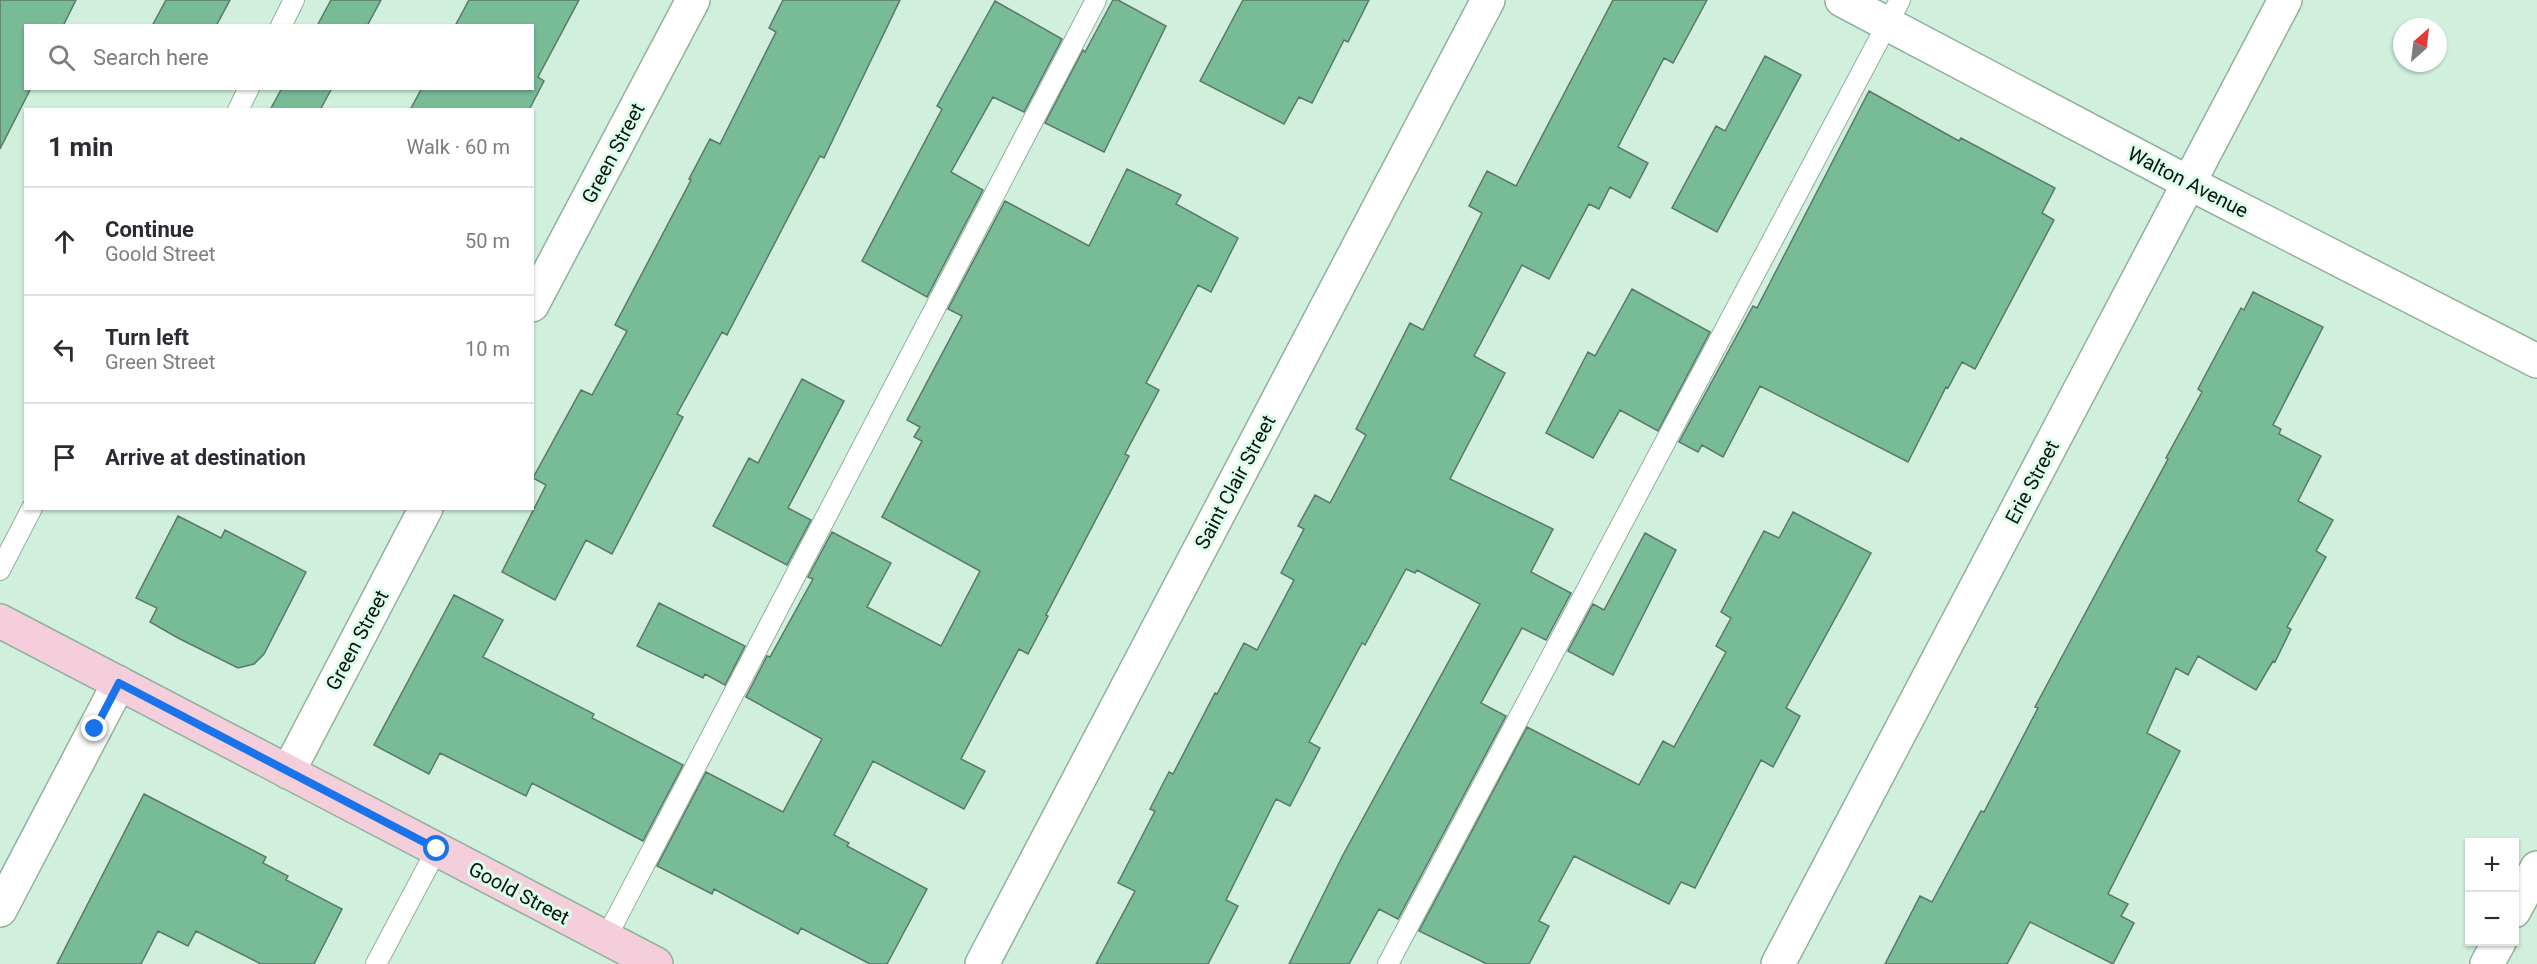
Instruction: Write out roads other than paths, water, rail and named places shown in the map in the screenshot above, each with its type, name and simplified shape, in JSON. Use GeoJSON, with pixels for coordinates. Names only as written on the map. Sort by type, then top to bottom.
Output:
{"type":"FeatureCollection","features":[{"type":"Feature","properties":{"kind":"street","name":"Green Street"},"geometry":{"type":"LineString","coordinates":[[534,301],[693,0]]}},
{"type":"Feature","properties":{"kind":"street","name":"Saint Clair Street"},"geometry":{"type":"LineString","coordinates":[[982,964],[1488,0]]}},
{"type":"Feature","properties":{"kind":"street","name":"Walton Avenue"},"geometry":{"type":"LineString","coordinates":[[1842,0],[1894,12],[2189,183],[2537,361]]}},
{"type":"Feature","properties":{"kind":"street","name":"Erie Street"},"geometry":{"type":"LineString","coordinates":[[1778,964],[2285,0]]}},
{"type":"Feature","properties":{"kind":"street","name":"Green Street"},"geometry":{"type":"LineString","coordinates":[[288,772],[425,510]]}},
{"type":"Feature","properties":{"kind":"street","name":"Goold Street"},"geometry":{"type":"LineString","coordinates":[[0,621],[656,964]]}},
{"type":"Feature","properties":{"kind":"street"},"geometry":{"type":"LineString","coordinates":[[0,910],[119,683]]}},
{"type":"Feature","properties":{"kind":"street"},"geometry":{"type":"LineString","coordinates":[[2519,902],[2537,868]]}},
{"type":"Feature","properties":{"kind":"street"},"geometry":{"type":"LineString","coordinates":[[2487,964],[2497,946]]}},
{"type":"Feature","properties":{"kind":"lane"},"geometry":{"type":"LineString","coordinates":[[282,24],[294,0]]}},
{"type":"Feature","properties":{"kind":"lane"},"geometry":{"type":"LineString","coordinates":[[606,938],[1096,0]]}},
{"type":"Feature","properties":{"kind":"lane"},"geometry":{"type":"LineString","coordinates":[[1388,964],[1894,12]]}},
{"type":"Feature","properties":{"kind":"lane"},"geometry":{"type":"LineString","coordinates":[[239,108],[248,90]]}},
{"type":"Feature","properties":{"kind":"lane"},"geometry":{"type":"LineString","coordinates":[[0,570],[31,510]]}},
{"type":"Feature","properties":{"kind":"lane"},"geometry":{"type":"LineString","coordinates":[[376,964],[437,849]]}}]}
